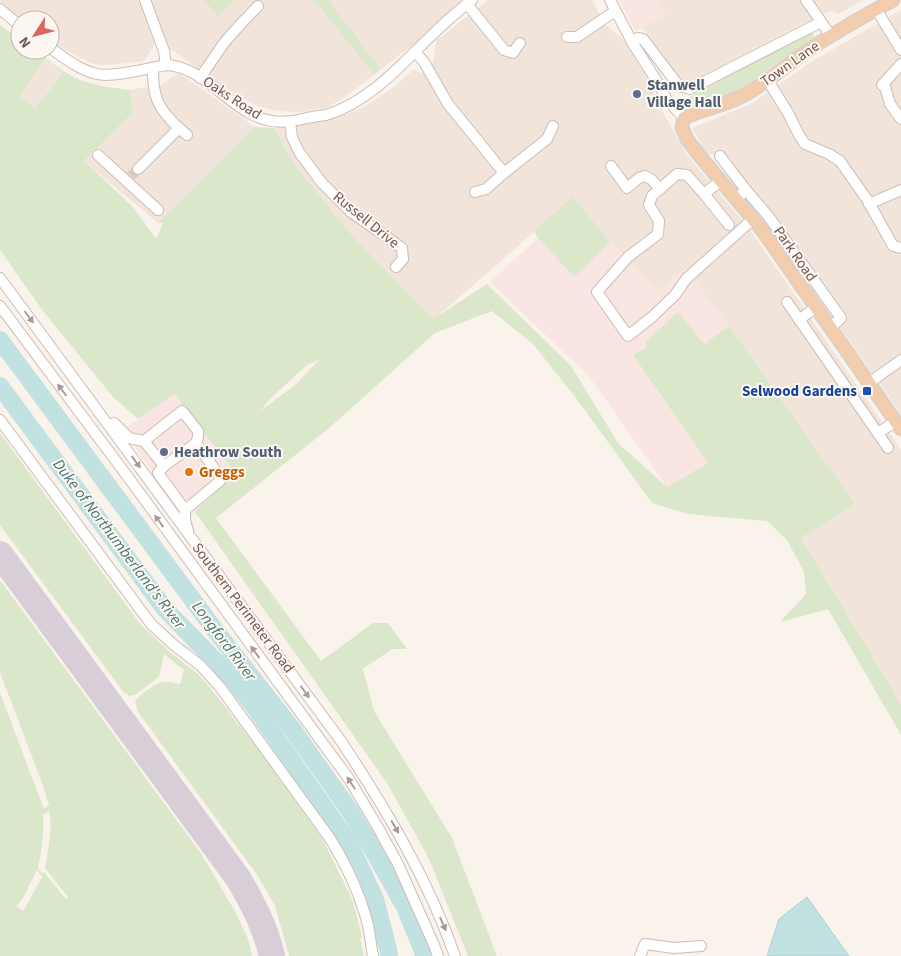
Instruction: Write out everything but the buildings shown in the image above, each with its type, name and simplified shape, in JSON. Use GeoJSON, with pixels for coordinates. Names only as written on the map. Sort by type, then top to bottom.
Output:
{"type":"FeatureCollection","features":[{"type":"Feature","properties":{"kind":"main road","name":"Town Lane"},"geometry":{"type":"LineString","coordinates":[[684,118],[731,102],[748,93],[808,50],[893,0]]}},
{"type":"Feature","properties":{"kind":"main road","name":"Park Road"},"geometry":{"type":"LineString","coordinates":[[684,118],[682,128],[687,139],[762,230],[898,425]]}},
{"type":"Feature","properties":{"kind":"street"},"geometry":{"type":"LineString","coordinates":[[145,0],[164,51],[166,65]]}},
{"type":"Feature","properties":{"kind":"street"},"geometry":{"type":"LineString","coordinates":[[610,0],[632,42],[667,100],[684,118]]}},
{"type":"Feature","properties":{"kind":"street"},"geometry":{"type":"LineString","coordinates":[[806,0],[831,36]]}},
{"type":"Feature","properties":{"kind":"street"},"geometry":{"type":"LineString","coordinates":[[470,2],[504,50],[513,53],[520,43]]}},
{"type":"Feature","properties":{"kind":"street","name":"Oaks Road"},"geometry":{"type":"LineString","coordinates":[[60,55],[74,65],[98,74],[111,75],[173,65],[183,68],[200,78],[250,114],[277,122],[290,122],[326,115],[370,92],[470,2]]}},
{"type":"Feature","properties":{"kind":"street"},"geometry":{"type":"LineString","coordinates":[[200,78],[224,43],[258,6]]}},
{"type":"Feature","properties":{"kind":"street"},"geometry":{"type":"LineString","coordinates":[[0,9],[10,18]]}},
{"type":"Feature","properties":{"kind":"street"},"geometry":{"type":"LineString","coordinates":[[876,9],[901,50]]}},
{"type":"Feature","properties":{"kind":"street"},"geometry":{"type":"LineString","coordinates":[[568,37],[577,37],[615,11]]}},
{"type":"Feature","properties":{"kind":"street","name":"Town Lane"},"geometry":{"type":"LineString","coordinates":[[632,42],[638,38],[643,39],[679,86],[690,89],[821,22]]}},
{"type":"Feature","properties":{"kind":"street"},"geometry":{"type":"LineString","coordinates":[[415,52],[424,62],[448,104],[504,173]]}},
{"type":"Feature","properties":{"kind":"street"},"geometry":{"type":"LineString","coordinates":[[901,64],[883,84],[890,104],[901,118]]}},
{"type":"Feature","properties":{"kind":"street"},"geometry":{"type":"LineString","coordinates":[[131,175],[183,131],[174,124],[158,102],[155,93],[153,68]]}},
{"type":"Feature","properties":{"kind":"street"},"geometry":{"type":"LineString","coordinates":[[767,79],[805,144],[840,161],[870,204],[893,246],[901,248]]}},
{"type":"Feature","properties":{"kind":"street","name":"Russell Drive"},"geometry":{"type":"LineString","coordinates":[[290,122],[292,138],[299,152],[322,183],[351,212],[402,248],[403,259],[396,267]]}},
{"type":"Feature","properties":{"kind":"street"},"geometry":{"type":"LineString","coordinates":[[475,192],[486,189],[547,140],[554,126]]}},
{"type":"Feature","properties":{"kind":"street"},"geometry":{"type":"LineString","coordinates":[[98,155],[131,175],[158,210]]}},
{"type":"Feature","properties":{"kind":"street"},"geometry":{"type":"LineString","coordinates":[[720,156],[746,190],[736,199]]}},
{"type":"Feature","properties":{"kind":"street"},"geometry":{"type":"LineString","coordinates":[[610,166],[626,188],[639,178],[645,176],[651,179],[660,189]]}},
{"type":"Feature","properties":{"kind":"street"},"geometry":{"type":"LineString","coordinates":[[730,225],[687,175],[678,174],[652,196],[649,205],[659,220],[658,234],[628,257],[597,292],[628,336],[652,317],[675,295],[686,279],[753,219]]}},
{"type":"Feature","properties":{"kind":"street"},"geometry":{"type":"LineString","coordinates":[[704,194],[720,181]]}},
{"type":"Feature","properties":{"kind":"street","name":"Park Road"},"geometry":{"type":"LineString","coordinates":[[746,190],[769,217],[841,318],[830,328]]}},
{"type":"Feature","properties":{"kind":"street"},"geometry":{"type":"LineString","coordinates":[[870,204],[901,190]]}},
{"type":"Feature","properties":{"kind":"street","name":"Southern Perimeter Road"},"geometry":{"type":"LineString","coordinates":[[0,278],[341,741],[371,786],[414,861],[447,933],[455,956]]}},
{"type":"Feature","properties":{"kind":"street"},"geometry":{"type":"LineString","coordinates":[[787,302],[888,448]]}},
{"type":"Feature","properties":{"kind":"street","name":"Southern Perimeter Road"},"geometry":{"type":"LineString","coordinates":[[0,306],[131,481],[348,779],[398,864],[438,956]]}},
{"type":"Feature","properties":{"kind":"street"},"geometry":{"type":"LineString","coordinates":[[799,320],[816,307]]}},
{"type":"Feature","properties":{"kind":"street"},"geometry":{"type":"LineString","coordinates":[[869,383],[901,360]]}},
{"type":"Feature","properties":{"kind":"street"},"geometry":{"type":"LineString","coordinates":[[78,384],[129,438],[144,441],[164,466]]}},
{"type":"Feature","properties":{"kind":"street"},"geometry":{"type":"LineString","coordinates":[[144,441],[182,411],[198,431],[196,443],[164,466],[158,473],[185,510],[185,520],[191,538]]}},
{"type":"Feature","properties":{"kind":"street"},"geometry":{"type":"LineString","coordinates":[[0,420],[151,624],[201,666],[220,687],[329,836],[353,882],[368,925],[373,956]]}},
{"type":"Feature","properties":{"kind":"street","name":"Park Road"},"geometry":{"type":"LineString","coordinates":[[878,433],[898,425]]}},
{"type":"Feature","properties":{"kind":"street"},"geometry":{"type":"LineString","coordinates":[[185,510],[222,478],[196,443]]}},
{"type":"Feature","properties":{"kind":"street"},"geometry":{"type":"LineString","coordinates":[[640,956],[645,944],[674,948],[701,946]]}},
{"type":"Feature","properties":{"kind":"shaded area"},"geometry":{"type":"Polygon","coordinates":[[[462,0],[414,44],[345,97],[326,108],[300,112],[277,111],[257,106],[225,88],[169,48],[162,32],[144,61],[100,65],[91,63],[60,47],[60,10],[10,10],[0,1],[462,0]]]}},
{"type":"Feature","properties":{"kind":"shaded area"},"geometry":{"type":"Polygon","coordinates":[[[488,0],[592,0],[606,25],[622,38],[644,73],[662,111],[688,156],[751,231],[901,450],[901,705],[801,538],[855,504],[729,326],[685,269],[657,292],[632,263],[610,242],[573,198],[433,320],[355,239],[295,166],[274,128],[335,118],[364,107],[394,87],[413,70],[422,73],[433,62],[437,40],[488,0]]]}},
{"type":"Feature","properties":{"kind":"shaded area"},"geometry":{"type":"Polygon","coordinates":[[[619,0],[656,0],[665,16],[635,31],[619,0]]]}},
{"type":"Feature","properties":{"kind":"shaded area"},"geometry":{"type":"Polygon","coordinates":[[[656,0],[864,0],[838,14],[830,11],[691,82],[683,82],[642,27],[665,16],[656,0]]]}},
{"type":"Feature","properties":{"kind":"shaded area"},"geometry":{"type":"Polygon","coordinates":[[[901,10],[901,414],[763,218],[713,154],[708,156],[692,128],[751,104],[811,62],[901,10]]]}},
{"type":"Feature","properties":{"kind":"shaded area"},"geometry":{"type":"Polygon","coordinates":[[[45,60],[49,60],[64,71],[35,109],[20,96],[45,60]]]}},
{"type":"Feature","properties":{"kind":"shaded area"},"geometry":{"type":"Polygon","coordinates":[[[179,73],[255,127],[158,223],[84,161],[133,114],[130,90],[147,87],[156,88],[179,73]]]}},
{"type":"Feature","properties":{"kind":"shaded area"},"geometry":{"type":"Polygon","coordinates":[[[538,238],[574,277],[610,242],[632,263],[657,292],[685,269],[729,326],[704,344],[647,347],[633,355],[708,463],[667,487],[589,376],[490,282],[538,238]]]}},
{"type":"Feature","properties":{"kind":"shaded area"},"geometry":{"type":"Polygon","coordinates":[[[175,394],[235,475],[190,515],[156,477],[133,444],[126,427],[175,394]]]}},
{"type":"Feature","properties":{"kind":"green space"},"geometry":{"type":"Polygon","coordinates":[[[204,0],[235,0],[218,16],[204,0]]]}},
{"type":"Feature","properties":{"kind":"green space"},"geometry":{"type":"Polygon","coordinates":[[[313,0],[328,0],[380,69],[374,75],[323,10],[313,0]]]}},
{"type":"Feature","properties":{"kind":"green space"},"geometry":{"type":"Polygon","coordinates":[[[0,25],[10,32],[10,60],[45,60],[20,96],[35,109],[64,71],[88,82],[130,90],[133,113],[84,161],[133,207],[156,239],[163,223],[158,223],[255,127],[274,128],[295,166],[355,239],[433,319],[487,284],[571,366],[618,443],[667,487],[708,463],[633,355],[647,347],[646,342],[678,312],[704,344],[729,326],[855,504],[801,538],[901,705],[901,735],[828,609],[780,622],[806,594],[804,572],[787,540],[767,521],[688,514],[652,503],[576,398],[533,344],[492,311],[435,333],[328,429],[216,518],[321,661],[373,623],[388,623],[407,649],[392,649],[363,669],[374,711],[452,838],[497,956],[468,956],[429,859],[387,783],[195,512],[235,474],[175,394],[138,419],[113,397],[43,311],[0,250],[0,25]],[[320,359],[307,365],[271,398],[260,411],[295,385],[320,359]]]}},
{"type":"Feature","properties":{"kind":"green space"},"geometry":{"type":"Polygon","coordinates":[[[811,31],[814,37],[737,92],[708,102],[689,102],[684,100],[811,31]]]}},
{"type":"Feature","properties":{"kind":"green space"},"geometry":{"type":"Polygon","coordinates":[[[573,197],[610,242],[574,277],[538,238],[534,231],[573,197]]]}},
{"type":"Feature","properties":{"kind":"green space"},"geometry":{"type":"Polygon","coordinates":[[[0,433],[140,624],[170,652],[198,674],[208,685],[261,753],[322,838],[353,901],[362,937],[360,938],[364,956],[289,956],[275,906],[258,876],[136,709],[135,701],[156,685],[165,682],[180,684],[184,670],[164,654],[159,677],[135,695],[129,696],[125,694],[0,525],[0,433]]]}},
{"type":"Feature","properties":{"kind":"green space"},"geometry":{"type":"Polygon","coordinates":[[[0,580],[200,852],[236,913],[248,939],[252,956],[0,956],[0,693],[44,809],[49,805],[0,672],[0,580]],[[49,811],[43,815],[41,855],[38,868],[42,873],[44,872],[66,899],[68,897],[45,868],[49,847],[49,811]],[[37,870],[22,900],[16,906],[23,911],[42,877],[37,870]]]}},
{"type":"Feature","properties":{"kind":"water"},"geometry":{"type":"Polygon","coordinates":[[[807,897],[849,956],[767,956],[779,919],[807,897]]]}},
{"type":"Feature","properties":{"kind":"waterway","name":"Longford River"},"geometry":{"type":"LineString","coordinates":[[0,340],[218,634],[293,730],[350,811],[405,907],[424,956]]}},
{"type":"Feature","properties":{"kind":"waterway","name":"Duke of Northumberland's River"},"geometry":{"type":"LineString","coordinates":[[0,386],[165,609],[230,676],[251,702],[349,843],[375,899],[389,956]]}},
{"type":"Feature","properties":{"kind":"taxiway"},"geometry":{"type":"LineString","coordinates":[[0,554],[238,878],[258,916],[272,956]]}},
{"type":"Feature","properties":{"kind":"tunnel"},"geometry":{"type":"LineString","coordinates":[[131,176],[138,169]]}},
{"type":"Feature","properties":{"kind":"place","name":"Stanwell Village Hall"},"geometry":{"type":"Point","coordinates":[637,94]}},
{"type":"Feature","properties":{"kind":"place","name":"Selwood Gardens"},"geometry":{"type":"Point","coordinates":[867,391]}},
{"type":"Feature","properties":{"kind":"place","name":"Heathrow South"},"geometry":{"type":"Point","coordinates":[164,452]}},
{"type":"Feature","properties":{"kind":"place","name":"Greggs"},"geometry":{"type":"Point","coordinates":[189,472]}}]}
